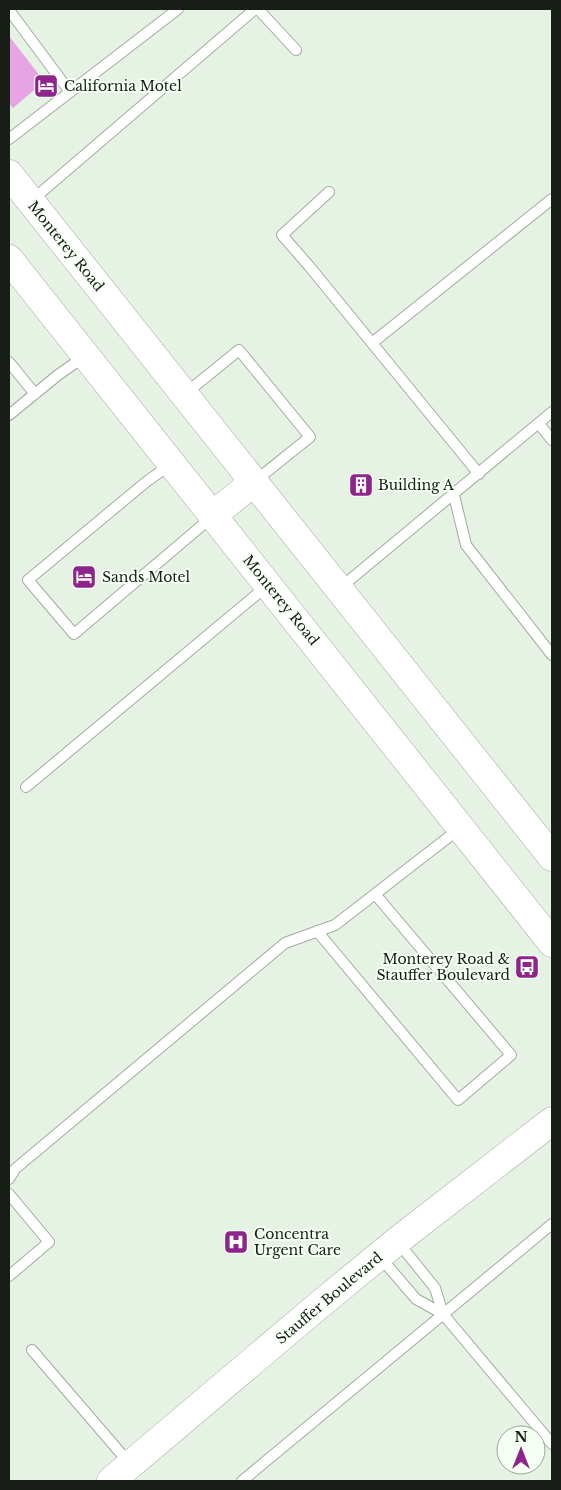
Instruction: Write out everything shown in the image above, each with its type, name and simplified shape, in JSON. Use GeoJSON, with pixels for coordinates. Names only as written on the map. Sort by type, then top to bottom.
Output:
{"type":"FeatureCollection","features":[{"type":"Feature","properties":{"kind":"main road","name":"Monterey Road"},"geometry":{"type":"LineString","coordinates":[[9,174],[552,857]]}},
{"type":"Feature","properties":{"kind":"main road","name":"Monterey Road"},"geometry":{"type":"LineString","coordinates":[[9,259],[552,942]]}},
{"type":"Feature","properties":{"kind":"main road"},"geometry":{"type":"LineString","coordinates":[[213,516],[254,482]]}},
{"type":"Feature","properties":{"kind":"main road","name":"Stauffer Boulevard"},"geometry":{"type":"LineString","coordinates":[[121,1473],[388,1248],[552,1121]]}},
{"type":"Feature","properties":{"kind":"lane"},"geometry":{"type":"LineString","coordinates":[[9,139],[178,9]]}},
{"type":"Feature","properties":{"kind":"lane"},"geometry":{"type":"LineString","coordinates":[[30,202],[256,9],[296,50]]}},
{"type":"Feature","properties":{"kind":"lane"},"geometry":{"type":"LineString","coordinates":[[9,10],[70,92]]}},
{"type":"Feature","properties":{"kind":"lane"},"geometry":{"type":"LineString","coordinates":[[329,192],[282,235],[310,266],[479,474]]}},
{"type":"Feature","properties":{"kind":"lane"},"geometry":{"type":"LineString","coordinates":[[372,343],[552,199]]}},
{"type":"Feature","properties":{"kind":"lane"},"geometry":{"type":"LineString","coordinates":[[185,395],[239,350],[310,436],[254,482]]}},
{"type":"Feature","properties":{"kind":"lane"},"geometry":{"type":"LineString","coordinates":[[9,415],[85,355]]}},
{"type":"Feature","properties":{"kind":"lane"},"geometry":{"type":"LineString","coordinates":[[9,362],[35,394]]}},
{"type":"Feature","properties":{"kind":"lane"},"geometry":{"type":"LineString","coordinates":[[339,589],[552,412]]}},
{"type":"Feature","properties":{"kind":"lane"},"geometry":{"type":"LineString","coordinates":[[538,424],[552,440]]}},
{"type":"Feature","properties":{"kind":"lane"},"geometry":{"type":"LineString","coordinates":[[172,463],[146,482],[28,580],[74,634],[213,516]]}},
{"type":"Feature","properties":{"kind":"lane"},"geometry":{"type":"LineString","coordinates":[[454,495],[466,545],[552,654]]}},
{"type":"Feature","properties":{"kind":"lane"},"geometry":{"type":"LineString","coordinates":[[26,787],[269,585]]}},
{"type":"Feature","properties":{"kind":"lane"},"geometry":{"type":"LineString","coordinates":[[9,1179],[15,1169],[285,943],[334,925],[462,827]]}},
{"type":"Feature","properties":{"kind":"lane"},"geometry":{"type":"LineString","coordinates":[[317,931],[458,1100],[511,1054],[375,894]]}},
{"type":"Feature","properties":{"kind":"lane"},"geometry":{"type":"LineString","coordinates":[[9,1194],[49,1242],[9,1276]]}},
{"type":"Feature","properties":{"kind":"lane"},"geometry":{"type":"LineString","coordinates":[[242,1481],[552,1224]]}},
{"type":"Feature","properties":{"kind":"lane"},"geometry":{"type":"LineString","coordinates":[[388,1248],[416,1298],[444,1314],[552,1444]]}},
{"type":"Feature","properties":{"kind":"lane"},"geometry":{"type":"LineString","coordinates":[[388,1248],[435,1288],[444,1314]]}},
{"type":"Feature","properties":{"kind":"lane"},"geometry":{"type":"LineString","coordinates":[[32,1350],[121,1473]]}},
{"type":"Feature","properties":{"kind":"shaded area"},"geometry":{"type":"Polygon","coordinates":[[[9,36],[40,76],[40,85],[13,108],[9,103],[9,36]]]}},
{"type":"Feature","properties":{"kind":"place","name":"California Motel"},"geometry":{"type":"Point","coordinates":[46,86]}},
{"type":"Feature","properties":{"kind":"place","name":"Building A"},"geometry":{"type":"Point","coordinates":[361,485]}},
{"type":"Feature","properties":{"kind":"place","name":"Sands Motel"},"geometry":{"type":"Point","coordinates":[84,577]}},
{"type":"Feature","properties":{"kind":"place","name":"Monterey Road & Stauffer Boulevard"},"geometry":{"type":"Point","coordinates":[527,967]}},
{"type":"Feature","properties":{"kind":"place","name":"Concentra Urgent Care"},"geometry":{"type":"Point","coordinates":[236,1242]}}]}
